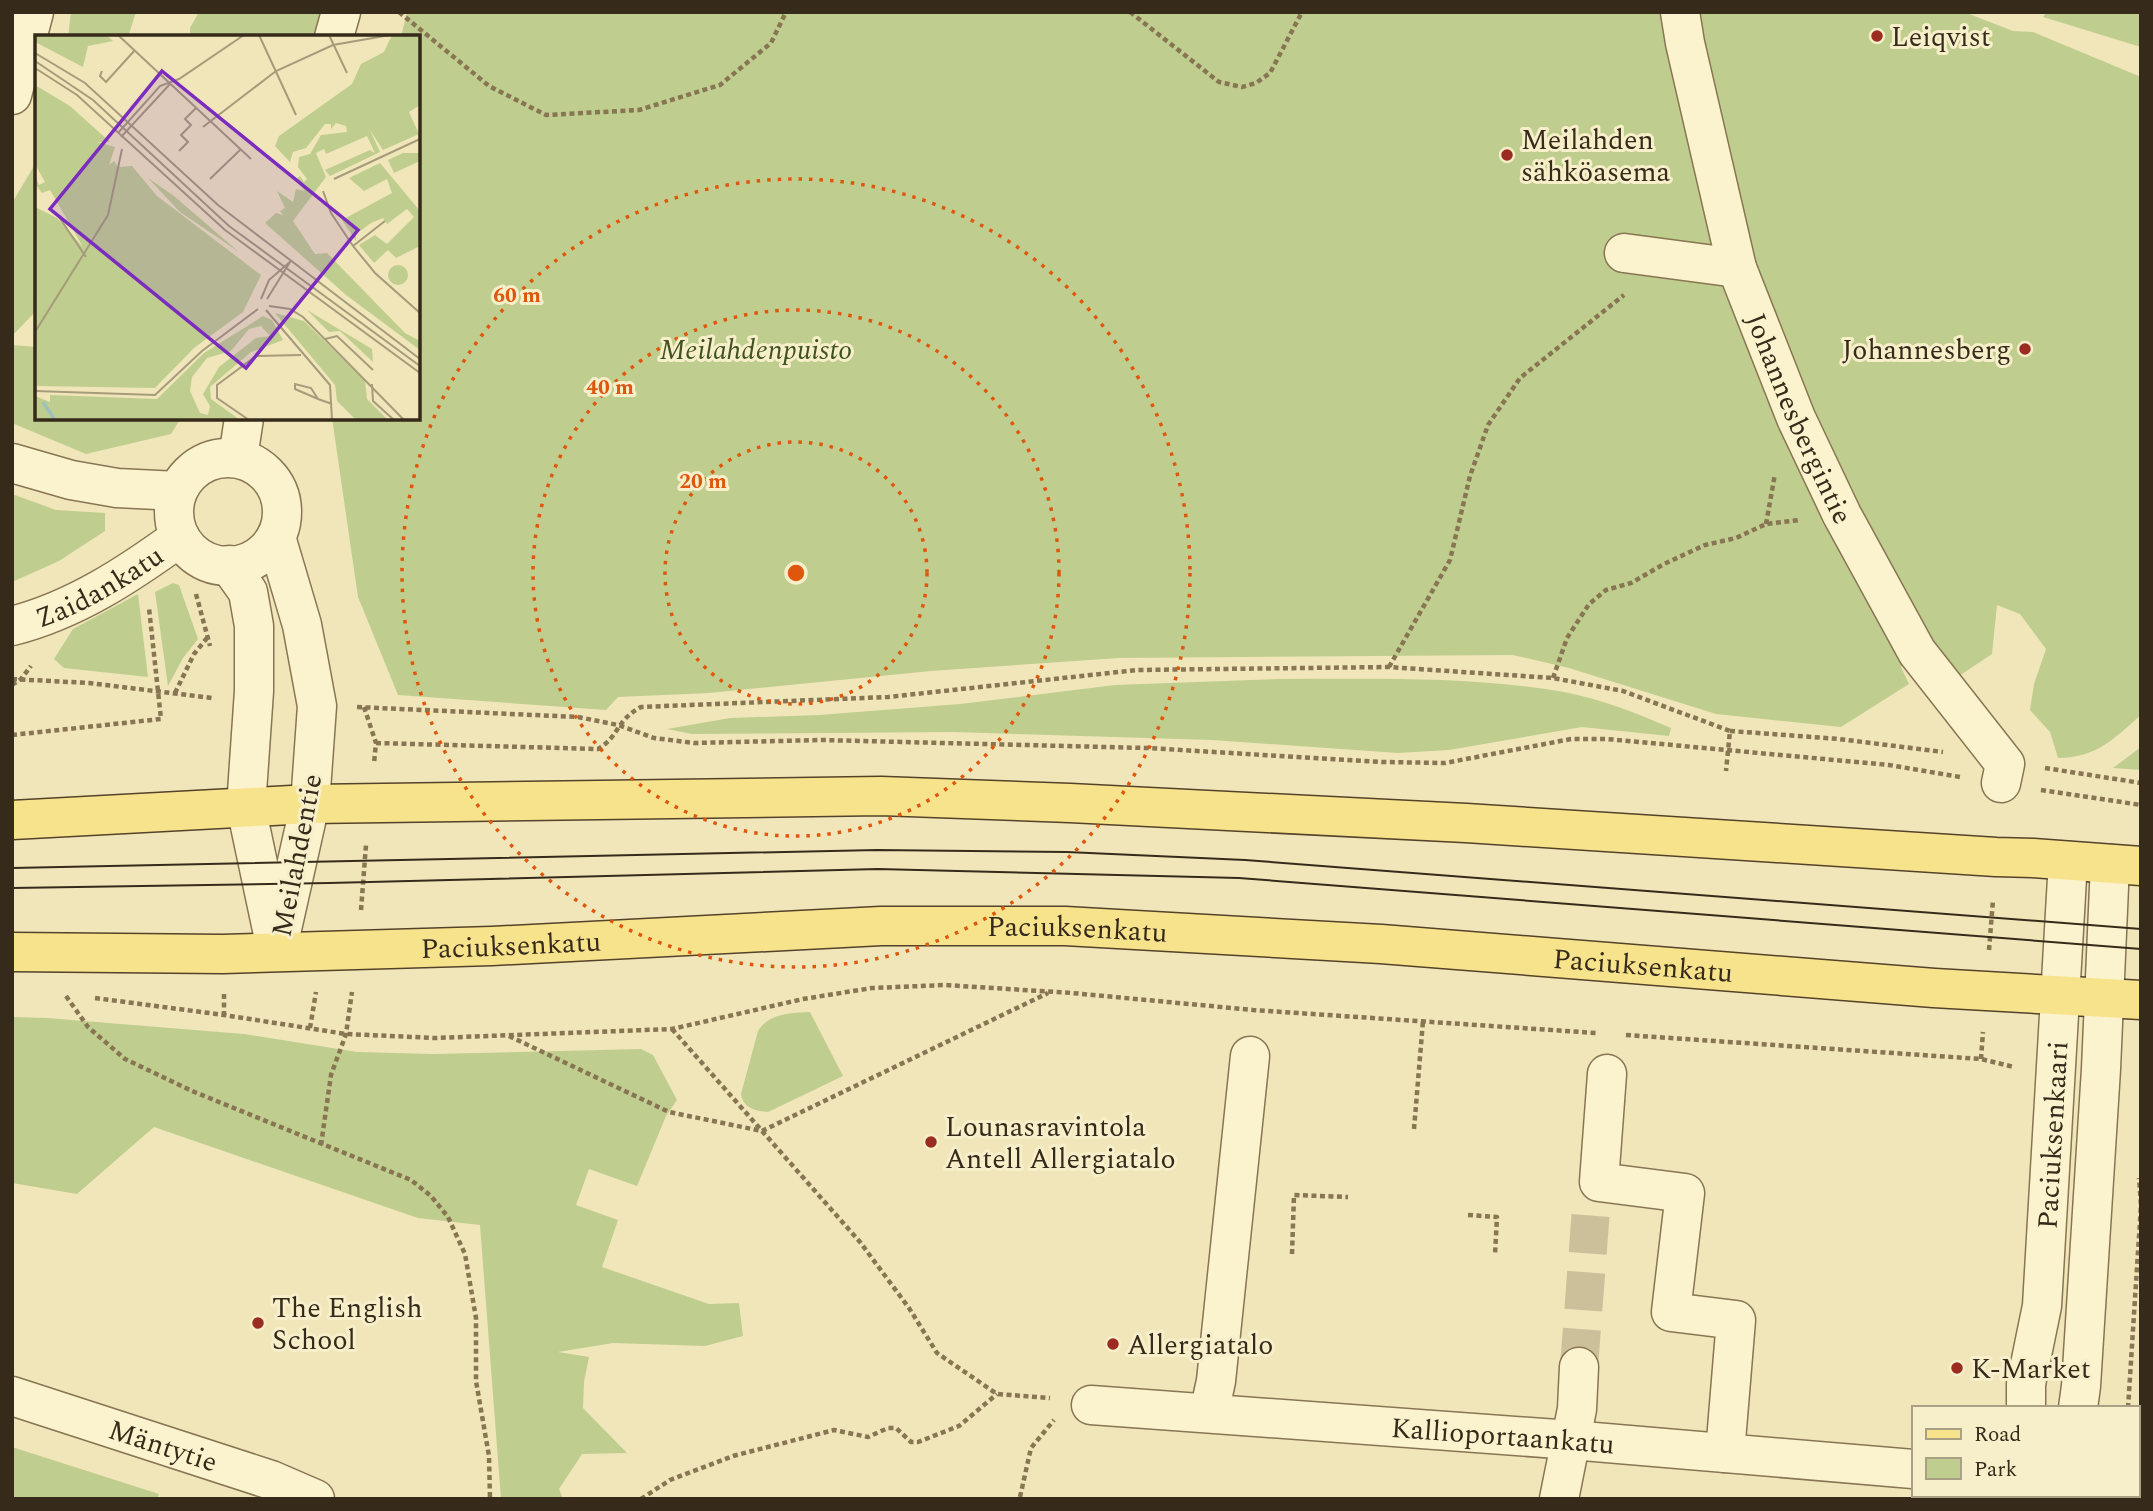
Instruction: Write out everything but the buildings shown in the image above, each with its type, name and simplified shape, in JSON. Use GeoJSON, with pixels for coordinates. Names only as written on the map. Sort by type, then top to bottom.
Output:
{"type":"FeatureCollection","features":[{"type":"Feature","properties":{"kind":"main road"},"geometry":{"type":"LineString","coordinates":[[12,820],[310,804],[881,796],[1479,824],[2125,865]]}},
{"type":"Feature","properties":{"kind":"main road","name":"Paciuksenkatu"},"geometry":{"type":"LineString","coordinates":[[12,952],[174,955],[492,946],[881,926],[1065,926],[1381,944],[1986,991],[2141,1000]]}},
{"type":"Feature","properties":{"kind":"street"},"geometry":{"type":"LineString","coordinates":[[12,95],[34,12]]}},
{"type":"Feature","properties":{"kind":"street"},"geometry":{"type":"LineString","coordinates":[[335,35],[341,12]]}},
{"type":"Feature","properties":{"kind":"street","name":"Johannesbergintie"},"geometry":{"type":"LineString","coordinates":[[1680,12],[1737,268],[1796,418],[1842,515],[1917,652],[2003,774]]}},
{"type":"Feature","properties":{"kind":"street"},"geometry":{"type":"LineString","coordinates":[[1623,253],[1737,268]]}},
{"type":"Feature","properties":{"kind":"street"},"geometry":{"type":"LineString","coordinates":[[238,458],[244,420]]}},
{"type":"Feature","properties":{"kind":"street"},"geometry":{"type":"LineString","coordinates":[[219,458],[238,458],[260,469],[277,488],[282,504],[282,521],[276,537],[264,552],[248,562],[211,564],[187,548],[180,537],[174,514],[178,491],[188,475],[202,464],[219,458]]}},
{"type":"Feature","properties":{"kind":"street"},"geometry":{"type":"LineString","coordinates":[[12,463],[71,480],[117,488],[178,491]]}},
{"type":"Feature","properties":{"kind":"street","name":"Zaidankatu"},"geometry":{"type":"LineString","coordinates":[[12,626],[82,599],[121,579],[180,537]]}},
{"type":"Feature","properties":{"kind":"street","name":"Meilahdentie"},"geometry":{"type":"LineString","coordinates":[[276,537],[302,625],[317,706],[310,804],[277,951]]}},
{"type":"Feature","properties":{"kind":"street","name":"Meilahdentie"},"geometry":{"type":"LineString","coordinates":[[229,565],[248,592],[254,626],[254,691],[246,807],[277,951]]}},
{"type":"Feature","properties":{"kind":"street","name":"Paciuksenkaari"},"geometry":{"type":"LineString","coordinates":[[2026,1406],[2026,1384],[2042,1307],[2068,861]]}},
{"type":"Feature","properties":{"kind":"street","name":"Paciuksenkaari"},"geometry":{"type":"LineString","coordinates":[[2078,1406],[2101,1069],[2103,999],[2125,865]]}},
{"type":"Feature","properties":{"kind":"street"},"geometry":{"type":"LineString","coordinates":[[1209,1413],[1216,1381],[1250,1056]]}},
{"type":"Feature","properties":{"kind":"street"},"geometry":{"type":"LineString","coordinates":[[1607,1074],[1599,1182],[1685,1193],[1671,1312],[1736,1320],[1725,1453]]}},
{"type":"Feature","properties":{"kind":"street"},"geometry":{"type":"LineString","coordinates":[[1559,1499],[1577,1409],[1579,1367]]}},
{"type":"Feature","properties":{"kind":"street","name":"Mäntytie"},"geometry":{"type":"LineString","coordinates":[[12,1396],[271,1480],[315,1499]]}},
{"type":"Feature","properties":{"kind":"street","name":"Kallioportaankatu"},"geometry":{"type":"LineString","coordinates":[[1081,1402],[1912,1469]]}},
{"type":"Feature","properties":{"kind":"path"},"geometry":{"type":"LineString","coordinates":[[399,12],[489,86],[546,115],[639,110],[720,85],[771,43],[786,12]]}},
{"type":"Feature","properties":{"kind":"path"},"geometry":{"type":"LineString","coordinates":[[1130,12],[1219,82],[1242,87],[1256,83],[1270,73],[1302,12]]}},
{"type":"Feature","properties":{"kind":"path"},"geometry":{"type":"LineString","coordinates":[[1388,667],[1450,559],[1470,476],[1488,425],[1520,378],[1668,259]]}},
{"type":"Feature","properties":{"kind":"path"},"geometry":{"type":"LineString","coordinates":[[1553,678],[1567,638],[1589,604],[1606,590],[1630,583],[1705,545],[1735,538],[1766,524],[1842,515]]}},
{"type":"Feature","properties":{"kind":"path"},"geometry":{"type":"LineString","coordinates":[[12,679],[175,693],[194,654],[207,638]]}},
{"type":"Feature","properties":{"kind":"path"},"geometry":{"type":"LineString","coordinates":[[376,743],[598,749],[609,742],[618,725],[629,713],[641,707],[888,697],[1137,670],[1388,667],[1553,678],[1623,691],[1730,731],[1915,747],[2003,774]]}},
{"type":"Feature","properties":{"kind":"path"},"geometry":{"type":"LineString","coordinates":[[12,685],[21,679]]}},
{"type":"Feature","properties":{"kind":"path"},"geometry":{"type":"LineString","coordinates":[[12,735],[161,719],[159,692]]}},
{"type":"Feature","properties":{"kind":"path"},"geometry":{"type":"LineString","coordinates":[[321,1145],[331,1075],[346,1034],[357,948],[376,743],[364,707],[578,717],[618,725],[653,737],[694,743],[821,740],[1147,748],[1382,762],[1445,763],[1571,739],[1607,739],[1889,765],[2141,783]]}},
{"type":"Feature","properties":{"kind":"path"},"geometry":{"type":"LineString","coordinates":[[1726,771],[1730,731]]}},
{"type":"Feature","properties":{"kind":"path"},"geometry":{"type":"LineString","coordinates":[[2039,790],[2141,805]]}},
{"type":"Feature","properties":{"kind":"path"},"geometry":{"type":"LineString","coordinates":[[1981,1059],[1996,857]]}},
{"type":"Feature","properties":{"kind":"path"},"geometry":{"type":"LineString","coordinates":[[509,1036],[669,1112],[762,1131],[1049,993]]}},
{"type":"Feature","properties":{"kind":"path"},"geometry":{"type":"LineString","coordinates":[[78,996],[65,994],[88,1027],[125,1059],[192,1091],[411,1180],[431,1196],[452,1227],[465,1254],[476,1318],[476,1381],[489,1456],[490,1499]]}},
{"type":"Feature","properties":{"kind":"path"},"geometry":{"type":"LineString","coordinates":[[92,998],[224,1014],[346,1034]]}},
{"type":"Feature","properties":{"kind":"path"},"geometry":{"type":"LineString","coordinates":[[1414,1129],[1423,1021]]}},
{"type":"Feature","properties":{"kind":"path"},"geometry":{"type":"LineString","coordinates":[[672,1029],[860,1242],[909,1308],[937,1353],[997,1394],[1081,1402]]}},
{"type":"Feature","properties":{"kind":"path"},"geometry":{"type":"LineString","coordinates":[[1292,1254],[1294,1195],[1348,1197]]}},
{"type":"Feature","properties":{"kind":"path"},"geometry":{"type":"LineString","coordinates":[[2128,1406],[2141,1205]]}},
{"type":"Feature","properties":{"kind":"path"},"geometry":{"type":"LineString","coordinates":[[1468,1215],[1497,1217],[1495,1255]]}},
{"type":"Feature","properties":{"kind":"path"},"geometry":{"type":"LineString","coordinates":[[641,1499],[670,1479],[733,1456],[834,1430],[867,1437],[888,1428],[897,1428],[911,1441],[918,1442],[959,1426],[997,1394]]}},
{"type":"Feature","properties":{"kind":"path"},"geometry":{"type":"LineString","coordinates":[[1020,1497],[1031,1448],[1081,1402]]}},
{"type":"Feature","properties":{"kind":"green space"},"geometry":{"type":"Polygon","coordinates":[[[71,12],[136,12],[129,35],[68,35],[71,12]]]}},
{"type":"Feature","properties":{"kind":"green space"},"geometry":{"type":"Polygon","coordinates":[[[199,12],[320,12],[314,35],[190,35],[190,28],[199,12]]]}},
{"type":"Feature","properties":{"kind":"green space","name":"Meilahdenpuisto"},"geometry":{"type":"Polygon","coordinates":[[[407,12],[1964,12],[2013,31],[2033,32],[2141,77],[2141,715],[2104,746],[2084,754],[2058,758],[2050,732],[2030,710],[2034,684],[2046,649],[2020,614],[1997,605],[1992,654],[1956,678],[1917,652],[1901,667],[1909,684],[1841,727],[1716,714],[1569,668],[1513,655],[1119,658],[931,671],[709,693],[618,697],[606,710],[398,695],[358,597],[332,420],[420,420],[420,35],[401,35],[407,12]]]}},
{"type":"Feature","properties":{"kind":"green space"},"geometry":{"type":"Polygon","coordinates":[[[2051,12],[2141,12],[2141,47],[2043,17],[2051,12]]]}},
{"type":"Feature","properties":{"kind":"green space"},"geometry":{"type":"Polygon","coordinates":[[[35,164],[35,312],[12,336],[12,203],[35,164]]]}},
{"type":"Feature","properties":{"kind":"green space"},"geometry":{"type":"Polygon","coordinates":[[[12,345],[35,347],[35,420],[180,420],[171,434],[86,454],[12,423],[12,345]]]}},
{"type":"Feature","properties":{"kind":"green space"},"geometry":{"type":"Polygon","coordinates":[[[12,494],[56,510],[105,513],[105,531],[59,561],[12,582],[12,494]]]}},
{"type":"Feature","properties":{"kind":"green space"},"geometry":{"type":"Polygon","coordinates":[[[173,583],[179,585],[198,639],[183,658],[168,686],[155,592],[173,583]]]}},
{"type":"Feature","properties":{"kind":"green space"},"geometry":{"type":"Polygon","coordinates":[[[138,594],[148,677],[64,668],[54,659],[73,629],[138,594]]]}},
{"type":"Feature","properties":{"kind":"green space"},"geometry":{"type":"Polygon","coordinates":[[[1279,679],[1422,680],[1529,687],[1591,698],[1671,728],[1669,736],[1582,727],[1449,750],[1398,753],[1212,740],[953,732],[692,734],[667,729],[730,718],[819,715],[960,704],[1115,685],[1279,679]]]}},
{"type":"Feature","properties":{"kind":"green space"},"geometry":{"type":"Polygon","coordinates":[[[2141,747],[2141,770],[2113,768],[2141,747]]]}},
{"type":"Feature","properties":{"kind":"green space"},"geometry":{"type":"Polygon","coordinates":[[[810,1012],[843,1076],[768,1112],[750,1108],[744,1103],[741,1094],[758,1031],[774,1017],[810,1012]]]}},
{"type":"Feature","properties":{"kind":"green space"},"geometry":{"type":"Polygon","coordinates":[[[12,1017],[244,1034],[357,1052],[433,1054],[641,1049],[653,1055],[677,1100],[666,1116],[637,1186],[589,1169],[576,1205],[618,1220],[602,1267],[709,1304],[739,1303],[743,1336],[705,1346],[613,1343],[558,1352],[589,1357],[583,1408],[627,1453],[582,1454],[559,1489],[563,1499],[501,1499],[480,1225],[418,1218],[154,1127],[77,1194],[12,1183],[12,1017]]]}},
{"type":"Feature","properties":{"kind":"green space"},"geometry":{"type":"Polygon","coordinates":[[[12,1447],[159,1494],[157,1499],[12,1499],[12,1447]]]}},
{"type":"Feature","properties":{"kind":"tunnel"},"geometry":{"type":"LineString","coordinates":[[1579,1367],[1591,1209]]}},
{"type":"Feature","properties":{"kind":"tram line"},"geometry":{"type":"LineString","coordinates":[[12,868],[877,850],[1067,852],[1245,860],[2141,929]]}},
{"type":"Feature","properties":{"kind":"tram line"},"geometry":{"type":"LineString","coordinates":[[12,888],[878,869],[1239,878],[2141,949]]}},
{"type":"Feature","properties":{"kind":"place","name":"Leiqvist"},"geometry":{"type":"Point","coordinates":[1877,36]}},
{"type":"Feature","properties":{"kind":"place","name":"Meilahden sähköasema"},"geometry":{"type":"Point","coordinates":[1507,155]}},
{"type":"Feature","properties":{"kind":"place","name":"Johannesberg"},"geometry":{"type":"Point","coordinates":[2025,349]}},
{"type":"Feature","properties":{"kind":"place","name":"Lounasravintola Antell Allergiatalo"},"geometry":{"type":"Point","coordinates":[931,1142]}},
{"type":"Feature","properties":{"kind":"place","name":"The English School"},"geometry":{"type":"Point","coordinates":[258,1323]}},
{"type":"Feature","properties":{"kind":"place","name":"Allergiatalo"},"geometry":{"type":"Point","coordinates":[1113,1344]}},
{"type":"Feature","properties":{"kind":"place","name":"K-Market"},"geometry":{"type":"Point","coordinates":[1957,1368]}}]}
